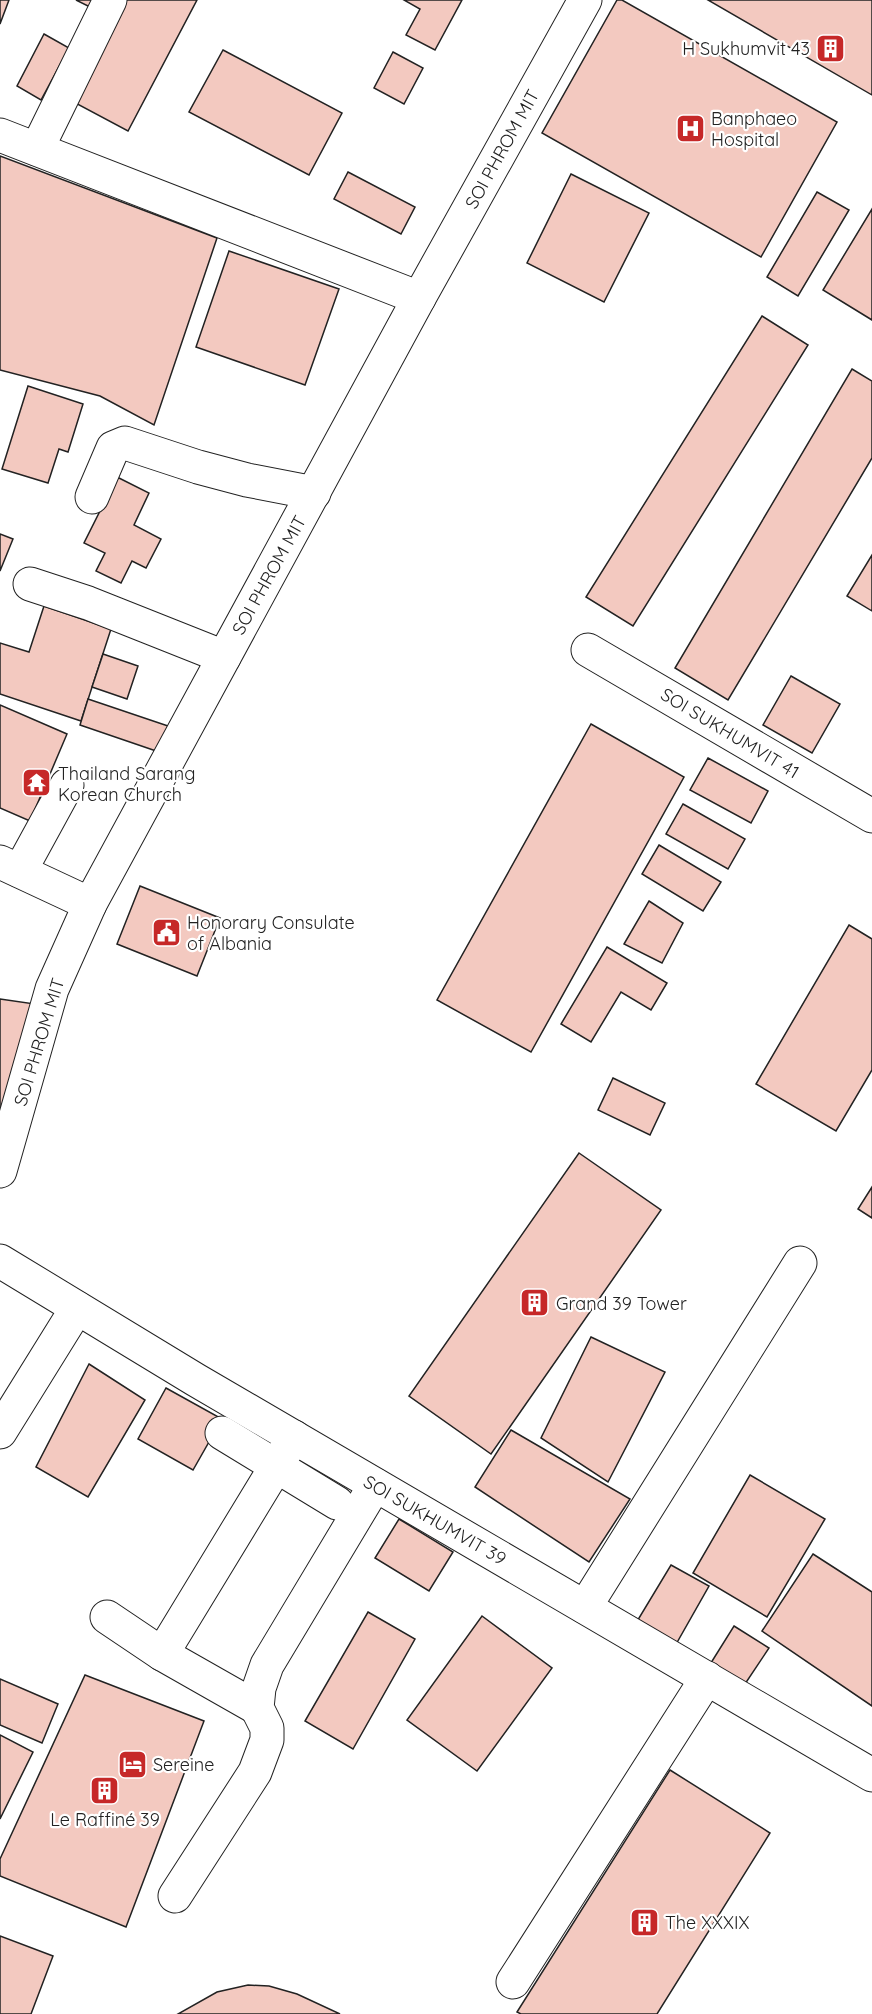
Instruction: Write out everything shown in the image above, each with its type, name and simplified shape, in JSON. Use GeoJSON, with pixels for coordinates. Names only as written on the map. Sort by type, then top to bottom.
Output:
{"type":"FeatureCollection","features":[{"type":"Feature","properties":{"kind":"street"},"geometry":{"type":"LineString","coordinates":[[37,149],[110,0]]}},
{"type":"Feature","properties":{"kind":"street","name":"SOI PHROM MIT"},"geometry":{"type":"LineString","coordinates":[[0,1171],[52,989],[90,904],[419,298],[585,0]]}},
{"type":"Feature","properties":{"kind":"street"},"geometry":{"type":"LineString","coordinates":[[0,135],[419,298]]}},
{"type":"Feature","properties":{"kind":"street"},"geometry":{"type":"LineString","coordinates":[[92,497],[113,448],[125,443],[247,480],[314,493]]}},
{"type":"Feature","properties":{"kind":"street"},"geometry":{"type":"LineString","coordinates":[[30,584],[88,603],[224,657]]}},
{"type":"Feature","properties":{"kind":"street","name":"SOI SUKHUMVIT 41"},"geometry":{"type":"LineString","coordinates":[[588,650],[872,816]]}},
{"type":"Feature","properties":{"kind":"street"},"geometry":{"type":"LineString","coordinates":[[67,785],[10,866],[90,904]]}},
{"type":"Feature","properties":{"kind":"street","name":"SOI SUKHUMVIT 39"},"geometry":{"type":"LineString","coordinates":[[0,1261],[375,1485],[872,1775]]}},
{"type":"Feature","properties":{"kind":"street"},"geometry":{"type":"LineString","coordinates":[[585,1607],[800,1263]]}},
{"type":"Feature","properties":{"kind":"street"},"geometry":{"type":"LineString","coordinates":[[0,1432],[77,1308]]}},
{"type":"Feature","properties":{"kind":"street"},"geometry":{"type":"LineString","coordinates":[[222,1433],[337,1503]]}},
{"type":"Feature","properties":{"kind":"street"},"geometry":{"type":"LineString","coordinates":[[162,1654],[294,1437]]}},
{"type":"Feature","properties":{"kind":"street"},"geometry":{"type":"LineString","coordinates":[[175,1896],[255,1772],[267,1740],[267,1728],[257,1708],[259,1688],[267,1665],[375,1485]]}},
{"type":"Feature","properties":{"kind":"street"},"geometry":{"type":"LineString","coordinates":[[107,1617],[162,1654],[257,1708]]}},
{"type":"Feature","properties":{"kind":"street"},"geometry":{"type":"LineString","coordinates":[[513,1982],[707,1678]]}},
{"type":"Feature","properties":{"kind":"building"},"geometry":{"type":"Polygon","coordinates":[[[0,0],[9,0],[0,24],[0,0]]]}},
{"type":"Feature","properties":{"kind":"building"},"geometry":{"type":"Polygon","coordinates":[[[76,0],[94,0],[90,7],[76,0]]]}},
{"type":"Feature","properties":{"kind":"building"},"geometry":{"type":"Polygon","coordinates":[[[118,0],[197,0],[128,131],[66,98],[118,0]]]}},
{"type":"Feature","properties":{"kind":"building"},"geometry":{"type":"Polygon","coordinates":[[[404,0],[462,0],[435,50],[406,35],[420,9],[404,0]]]}},
{"type":"Feature","properties":{"kind":"building","name":"Banphaeo Hospital"},"geometry":{"type":"Polygon","coordinates":[[[617,0],[622,0],[837,122],[761,257],[542,133],[617,0]]]}},
{"type":"Feature","properties":{"kind":"building","name":"H Sukhumvit 43"},"geometry":{"type":"Polygon","coordinates":[[[708,0],[872,0],[872,95],[708,0]]]}},
{"type":"Feature","properties":{"kind":"building"},"geometry":{"type":"Polygon","coordinates":[[[44,34],[69,48],[41,100],[17,86],[44,34]]]}},
{"type":"Feature","properties":{"kind":"building"},"geometry":{"type":"Polygon","coordinates":[[[223,50],[342,113],[309,175],[189,112],[223,50]]]}},
{"type":"Feature","properties":{"kind":"building"},"geometry":{"type":"Polygon","coordinates":[[[393,52],[423,68],[404,104],[374,88],[393,52]]]}},
{"type":"Feature","properties":{"kind":"building"},"geometry":{"type":"Polygon","coordinates":[[[0,156],[217,238],[154,425],[100,396],[0,370],[0,156]]]}},
{"type":"Feature","properties":{"kind":"building"},"geometry":{"type":"Polygon","coordinates":[[[348,172],[415,207],[401,234],[334,199],[348,172]]]}},
{"type":"Feature","properties":{"kind":"building"},"geometry":{"type":"Polygon","coordinates":[[[571,174],[649,213],[604,302],[527,263],[571,174]]]}},
{"type":"Feature","properties":{"kind":"building"},"geometry":{"type":"Polygon","coordinates":[[[817,192],[849,210],[798,296],[767,277],[817,192]]]}},
{"type":"Feature","properties":{"kind":"building"},"geometry":{"type":"Polygon","coordinates":[[[872,209],[872,320],[823,290],[872,209]]]}},
{"type":"Feature","properties":{"kind":"building"},"geometry":{"type":"Polygon","coordinates":[[[229,251],[339,289],[305,385],[196,347],[229,251]]]}},
{"type":"Feature","properties":{"kind":"building"},"geometry":{"type":"Polygon","coordinates":[[[762,316],[808,345],[633,626],[586,597],[762,316]]]}},
{"type":"Feature","properties":{"kind":"building"},"geometry":{"type":"Polygon","coordinates":[[[852,369],[872,381],[872,458],[728,700],[675,668],[852,369]]]}},
{"type":"Feature","properties":{"kind":"building"},"geometry":{"type":"Polygon","coordinates":[[[28,386],[83,404],[68,452],[59,449],[48,483],[2,469],[28,386]]]}},
{"type":"Feature","properties":{"kind":"building"},"geometry":{"type":"Polygon","coordinates":[[[117,477],[149,493],[134,525],[161,539],[146,568],[132,561],[121,583],[96,571],[105,553],[84,543],[117,477]]]}},
{"type":"Feature","properties":{"kind":"building"},"geometry":{"type":"Polygon","coordinates":[[[0,534],[13,539],[0,571],[0,534]]]}},
{"type":"Feature","properties":{"kind":"building"},"geometry":{"type":"Polygon","coordinates":[[[872,555],[872,611],[847,596],[872,555]]]}},
{"type":"Feature","properties":{"kind":"building"},"geometry":{"type":"Polygon","coordinates":[[[44,606],[111,629],[81,721],[0,694],[0,643],[29,652],[44,606]]]}},
{"type":"Feature","properties":{"kind":"building"},"geometry":{"type":"Polygon","coordinates":[[[103,654],[138,666],[127,699],[92,687],[103,654]]]}},
{"type":"Feature","properties":{"kind":"building"},"geometry":{"type":"Polygon","coordinates":[[[791,676],[840,704],[812,753],[763,725],[791,676]]]}},
{"type":"Feature","properties":{"kind":"building"},"geometry":{"type":"Polygon","coordinates":[[[88,699],[171,727],[162,753],[80,725],[88,699]]]}},
{"type":"Feature","properties":{"kind":"building"},"geometry":{"type":"Polygon","coordinates":[[[0,705],[67,734],[30,821],[0,808],[0,705]]]}},
{"type":"Feature","properties":{"kind":"building"},"geometry":{"type":"Polygon","coordinates":[[[591,724],[684,777],[531,1052],[437,1000],[591,724]]]}},
{"type":"Feature","properties":{"kind":"building"},"geometry":{"type":"Polygon","coordinates":[[[708,758],[768,791],[751,823],[690,790],[708,758]]]}},
{"type":"Feature","properties":{"kind":"building"},"geometry":{"type":"Polygon","coordinates":[[[683,804],[745,839],[728,869],[666,834],[683,804]]]}},
{"type":"Feature","properties":{"kind":"building"},"geometry":{"type":"Polygon","coordinates":[[[659,845],[721,882],[703,911],[642,874],[659,845]]]}},
{"type":"Feature","properties":{"kind":"building"},"geometry":{"type":"Polygon","coordinates":[[[140,886],[220,918],[197,976],[117,944],[140,886]]]}},
{"type":"Feature","properties":{"kind":"building"},"geometry":{"type":"Polygon","coordinates":[[[649,901],[683,923],[662,963],[624,944],[649,901]]]}},
{"type":"Feature","properties":{"kind":"building"},"geometry":{"type":"Polygon","coordinates":[[[849,925],[872,939],[872,1070],[836,1131],[756,1084],[849,925]]]}},
{"type":"Feature","properties":{"kind":"building"},"geometry":{"type":"Polygon","coordinates":[[[607,947],[667,983],[651,1010],[621,992],[591,1042],[561,1024],[607,947]]]}},
{"type":"Feature","properties":{"kind":"building"},"geometry":{"type":"Polygon","coordinates":[[[0,999],[42,1005],[0,1146],[0,999]]]}},
{"type":"Feature","properties":{"kind":"building"},"geometry":{"type":"Polygon","coordinates":[[[613,1078],[665,1103],[650,1135],[598,1110],[613,1078]]]}},
{"type":"Feature","properties":{"kind":"building","name":"Grand 39 Tower"},"geometry":{"type":"Polygon","coordinates":[[[579,1153],[661,1210],[491,1454],[409,1396],[579,1153]]]}},
{"type":"Feature","properties":{"kind":"building"},"geometry":{"type":"Polygon","coordinates":[[[872,1187],[872,1218],[858,1209],[872,1187]]]}},
{"type":"Feature","properties":{"kind":"building"},"geometry":{"type":"Polygon","coordinates":[[[591,1337],[665,1372],[608,1482],[541,1438],[591,1337]]]}},
{"type":"Feature","properties":{"kind":"building"},"geometry":{"type":"Polygon","coordinates":[[[89,1364],[145,1400],[88,1497],[36,1467],[89,1364]]]}},
{"type":"Feature","properties":{"kind":"building"},"geometry":{"type":"Polygon","coordinates":[[[166,1388],[222,1419],[193,1470],[138,1439],[166,1388]]]}},
{"type":"Feature","properties":{"kind":"building"},"geometry":{"type":"Polygon","coordinates":[[[511,1430],[630,1499],[589,1562],[475,1487],[511,1430]]]}},
{"type":"Feature","properties":{"kind":"building"},"geometry":{"type":"Polygon","coordinates":[[[750,1475],[825,1519],[767,1617],[693,1573],[750,1475]]]}},
{"type":"Feature","properties":{"kind":"building"},"geometry":{"type":"Polygon","coordinates":[[[399,1519],[453,1552],[429,1591],[375,1558],[399,1519]]]}},
{"type":"Feature","properties":{"kind":"building"},"geometry":{"type":"Polygon","coordinates":[[[813,1554],[872,1592],[872,1706],[762,1631],[813,1554]]]}},
{"type":"Feature","properties":{"kind":"building"},"geometry":{"type":"Polygon","coordinates":[[[671,1565],[709,1586],[675,1646],[636,1623],[671,1565]]]}},
{"type":"Feature","properties":{"kind":"building"},"geometry":{"type":"Polygon","coordinates":[[[368,1612],[415,1639],[353,1749],[305,1721],[368,1612]]]}},
{"type":"Feature","properties":{"kind":"building"},"geometry":{"type":"Polygon","coordinates":[[[482,1616],[552,1668],[477,1771],[407,1720],[482,1616]]]}},
{"type":"Feature","properties":{"kind":"building"},"geometry":{"type":"Polygon","coordinates":[[[734,1626],[769,1648],[745,1684],[709,1666],[734,1626]]]}},
{"type":"Feature","properties":{"kind":"building","name":"Le Raffiné 39"},"geometry":{"type":"Polygon","coordinates":[[[85,1675],[204,1721],[126,1927],[0,1876],[0,1859],[85,1675]]]}},
{"type":"Feature","properties":{"kind":"building"},"geometry":{"type":"Polygon","coordinates":[[[0,1679],[58,1704],[42,1743],[0,1725],[0,1679]]]}},
{"type":"Feature","properties":{"kind":"building"},"geometry":{"type":"Polygon","coordinates":[[[0,1735],[33,1752],[0,1819],[0,1735]]]}},
{"type":"Feature","properties":{"kind":"building","name":"The XXXIX"},"geometry":{"type":"Polygon","coordinates":[[[670,1770],[770,1833],[657,2014],[521,2014],[517,2012],[670,1770]]]}},
{"type":"Feature","properties":{"kind":"building"},"geometry":{"type":"Polygon","coordinates":[[[0,1936],[53,1956],[31,2014],[0,2014],[0,1936]]]}},
{"type":"Feature","properties":{"kind":"building"},"geometry":{"type":"Polygon","coordinates":[[[248,1985],[269,1986],[297,1994],[340,2014],[178,2014],[217,1992],[248,1985]]]}},
{"type":"Feature","properties":{"kind":"place","name":"H Sukhumvit 43"},"geometry":{"type":"Point","coordinates":[831,48]}},
{"type":"Feature","properties":{"kind":"place","name":"Banphaeo Hospital"},"geometry":{"type":"Point","coordinates":[690,128]}},
{"type":"Feature","properties":{"kind":"place","name":"Thailand Sarang Korean Church"},"geometry":{"type":"Point","coordinates":[37,783]}},
{"type":"Feature","properties":{"kind":"place","name":"Honorary Consulate of Albania"},"geometry":{"type":"Point","coordinates":[166,932]}},
{"type":"Feature","properties":{"kind":"place","name":"Grand 39 Tower"},"geometry":{"type":"Point","coordinates":[535,1303]}},
{"type":"Feature","properties":{"kind":"place","name":"Sereine"},"geometry":{"type":"Point","coordinates":[132,1764]}},
{"type":"Feature","properties":{"kind":"place","name":"Le Raffiné 39"},"geometry":{"type":"Point","coordinates":[105,1790]}},
{"type":"Feature","properties":{"kind":"place","name":"The XXXIX"},"geometry":{"type":"Point","coordinates":[644,1922]}}]}
